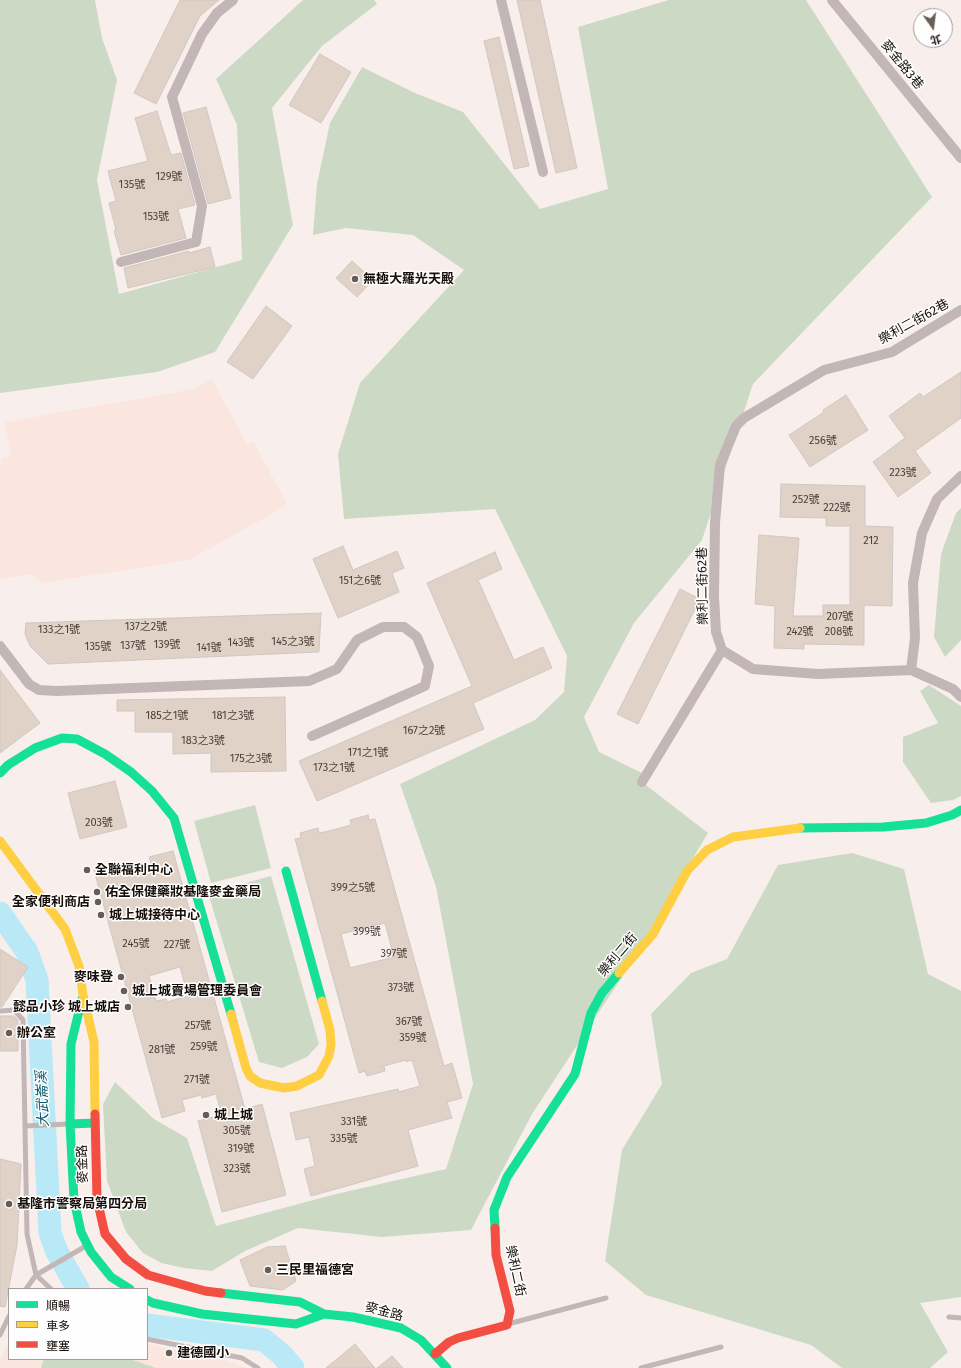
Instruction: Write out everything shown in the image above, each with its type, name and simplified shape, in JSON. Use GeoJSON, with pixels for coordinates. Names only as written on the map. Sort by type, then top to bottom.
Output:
{"type":"FeatureCollection","features":[{"type":"Feature","properties":{"kind":"street"},"geometry":{"type":"LineString","coordinates":[[121,262],[196,242],[202,206],[172,97],[202,34],[217,13],[233,0]]}},
{"type":"Feature","properties":{"kind":"street"},"geometry":{"type":"LineString","coordinates":[[501,0],[543,172]]}},
{"type":"Feature","properties":{"kind":"street","name":"麥金路3巷"},"geometry":{"type":"LineString","coordinates":[[832,0],[961,158]]}},
{"type":"Feature","properties":{"kind":"street","name":"樂利二街62巷"},"geometry":{"type":"LineString","coordinates":[[722,650],[716,632],[714,596],[715,523],[720,465],[736,426],[744,418],[824,370],[892,352],[961,310]]}},
{"type":"Feature","properties":{"kind":"street"},"geometry":{"type":"LineString","coordinates":[[911,670],[914,638],[913,583],[922,533],[937,499],[961,476]]}},
{"type":"Feature","properties":{"kind":"street"},"geometry":{"type":"LineString","coordinates":[[0,646],[29,684],[40,690],[57,691],[309,681],[337,669],[357,640],[383,627],[404,627],[417,637],[429,666],[425,686],[312,736]]}},
{"type":"Feature","properties":{"kind":"street"},"geometry":{"type":"LineString","coordinates":[[642,782],[722,650],[753,669],[818,674],[911,670],[953,690],[961,697]]}},
{"type":"Feature","properties":{"kind":"street"},"geometry":{"type":"LineString","coordinates":[[0,773],[8,765],[35,748],[62,738],[77,738],[105,754],[131,772],[152,791],[174,818],[246,1068],[250,1076],[260,1083],[271,1087],[284,1088],[297,1086],[319,1075],[329,1056],[331,1045],[330,1030],[286,871]]}},
{"type":"Feature","properties":{"kind":"street","name":"樂利二街"},"geometry":{"type":"LineString","coordinates":[[507,1325],[510,1311],[496,1255],[494,1210],[507,1178],[575,1074],[591,1013],[602,993],[653,934],[687,871],[707,850],[733,837],[798,828],[883,827],[926,822],[952,815],[961,810]]}},
{"type":"Feature","properties":{"kind":"street","name":"麥金路"},"geometry":{"type":"LineString","coordinates":[[0,841],[65,929],[79,966],[83,995],[94,1042],[97,1199],[105,1234],[126,1259],[148,1275],[205,1291],[300,1302],[324,1314],[360,1318],[401,1328],[421,1340],[447,1368]]}},
{"type":"Feature","properties":{"kind":"street","name":"麥金路"},"geometry":{"type":"LineString","coordinates":[[83,995],[71,1044],[70,1124],[74,1200],[83,1248],[111,1278],[128,1288]]}},
{"type":"Feature","properties":{"kind":"street"},"geometry":{"type":"LineString","coordinates":[[70,1124],[95,1123]]}},
{"type":"Feature","properties":{"kind":"street","name":"麥金路"},"geometry":{"type":"LineString","coordinates":[[148,1300],[153,1303],[202,1314],[296,1324],[324,1314]]}},
{"type":"Feature","properties":{"kind":"street"},"geometry":{"type":"LineString","coordinates":[[435,1354],[449,1342],[458,1338],[507,1325]]}},
{"type":"Feature","properties":{"kind":"lane"},"geometry":{"type":"LineString","coordinates":[[0,1011],[14,1010],[23,1020],[27,1234],[36,1275],[50,1288]]}},
{"type":"Feature","properties":{"kind":"lane"},"geometry":{"type":"LineString","coordinates":[[25,1126],[70,1124]]}},
{"type":"Feature","properties":{"kind":"lane"},"geometry":{"type":"LineString","coordinates":[[27,1288],[36,1275],[83,1248]]}},
{"type":"Feature","properties":{"kind":"lane"},"geometry":{"type":"LineString","coordinates":[[507,1325],[606,1298]]}},
{"type":"Feature","properties":{"kind":"lane"},"geometry":{"type":"LineString","coordinates":[[949,1317],[961,1318]]}},
{"type":"Feature","properties":{"kind":"lane"},"geometry":{"type":"LineString","coordinates":[[0,1335],[8,1318]]}},
{"type":"Feature","properties":{"kind":"lane"},"geometry":{"type":"LineString","coordinates":[[148,1339],[242,1358],[258,1368]]}},
{"type":"Feature","properties":{"kind":"lane"},"geometry":{"type":"LineString","coordinates":[[641,1368],[721,1346]]}},
{"type":"Feature","properties":{"kind":"shaded area"},"geometry":{"type":"Polygon","coordinates":[[[212,379],[247,444],[253,441],[286,502],[282,508],[189,560],[43,583],[31,574],[0,579],[0,469],[2,458],[11,456],[5,422],[194,389],[212,379]]]}},
{"type":"Feature","properties":{"kind":"shaded area","name":"建德國小"},"geometry":{"type":"Polygon","coordinates":[[[8,1344],[8,1360],[148,1360],[148,1344],[223,1359],[246,1368],[0,1368],[0,1360],[8,1344]]]}},
{"type":"Feature","properties":{"kind":"green space"},"geometry":{"type":"Polygon","coordinates":[[[0,0],[95,0],[102,38],[117,80],[97,180],[119,294],[242,260],[237,125],[216,79],[303,0],[374,0],[377,4],[322,46],[272,108],[293,225],[215,352],[157,372],[0,393],[0,0]]]}},
{"type":"Feature","properties":{"kind":"green space"},"geometry":{"type":"Polygon","coordinates":[[[669,0],[806,0],[932,197],[753,384],[702,540],[634,623],[584,717],[599,752],[642,773],[642,782],[708,833],[620,980],[532,1114],[471,1230],[382,1237],[298,1228],[245,1251],[212,1271],[184,1268],[161,1263],[143,1253],[126,1232],[107,1181],[103,1104],[115,1082],[154,1119],[187,1138],[216,1226],[336,1194],[446,1169],[473,1084],[436,887],[400,784],[535,720],[564,692],[567,656],[495,509],[344,519],[338,454],[360,383],[464,270],[413,235],[346,228],[313,235],[317,184],[330,123],[362,67],[415,93],[463,112],[540,209],[608,189],[578,27],[669,0]]]}},
{"type":"Feature","properties":{"kind":"green space"},"geometry":{"type":"Polygon","coordinates":[[[961,508],[961,640],[945,657],[934,637],[941,554],[956,513],[961,508]]]}},
{"type":"Feature","properties":{"kind":"green space"},"geometry":{"type":"Polygon","coordinates":[[[929,685],[961,706],[961,796],[953,800],[931,803],[903,762],[903,737],[938,723],[920,691],[929,685]]]}},
{"type":"Feature","properties":{"kind":"green space"},"geometry":{"type":"Polygon","coordinates":[[[255,805],[271,868],[211,883],[194,821],[255,805]]]}},
{"type":"Feature","properties":{"kind":"green space"},"geometry":{"type":"Polygon","coordinates":[[[852,853],[904,869],[928,974],[961,991],[961,1297],[920,1303],[948,1352],[930,1368],[842,1368],[811,1345],[646,1295],[605,1261],[622,1150],[662,1084],[651,1014],[691,973],[727,959],[778,865],[852,853]]]}},
{"type":"Feature","properties":{"kind":"green space"},"geometry":{"type":"Polygon","coordinates":[[[271,876],[319,1044],[307,1057],[282,1068],[259,1062],[208,893],[271,876]]]}},
{"type":"Feature","properties":{"kind":"green space"},"geometry":{"type":"Polygon","coordinates":[[[44,1360],[133,1360],[156,1368],[41,1368],[44,1360]]]}},
{"type":"Feature","properties":{"kind":"building"},"geometry":{"type":"Polygon","coordinates":[[[180,0],[219,0],[200,16],[156,104],[134,93],[180,0]]]}},
{"type":"Feature","properties":{"kind":"building"},"geometry":{"type":"Polygon","coordinates":[[[517,0],[540,0],[577,168],[556,173],[517,0]]]}},
{"type":"Feature","properties":{"kind":"building"},"geometry":{"type":"Polygon","coordinates":[[[499,37],[529,166],[514,169],[484,41],[499,37]]]}},
{"type":"Feature","properties":{"kind":"building"},"geometry":{"type":"Polygon","coordinates":[[[320,54],[351,72],[321,123],[289,105],[320,54]]]}},
{"type":"Feature","properties":{"kind":"building"},"geometry":{"type":"Polygon","coordinates":[[[206,107],[231,198],[208,204],[183,113],[206,107]]]}},
{"type":"Feature","properties":{"kind":"building"},"geometry":{"type":"Polygon","coordinates":[[[157,111],[171,155],[181,153],[195,205],[178,209],[186,238],[121,255],[114,231],[116,230],[109,203],[116,201],[108,171],[148,161],[135,118],[157,111]]]}},
{"type":"Feature","properties":{"kind":"building"},"geometry":{"type":"Polygon","coordinates":[[[210,247],[215,267],[128,288],[124,268],[210,247]]]}},
{"type":"Feature","properties":{"kind":"building","name":"無極大羅光天殿"},"geometry":{"type":"Polygon","coordinates":[[[352,261],[373,280],[357,297],[336,278],[352,261]]]}},
{"type":"Feature","properties":{"kind":"building"},"geometry":{"type":"Polygon","coordinates":[[[266,306],[292,326],[253,379],[227,362],[266,306]]]}},
{"type":"Feature","properties":{"kind":"building"},"geometry":{"type":"Polygon","coordinates":[[[961,372],[961,418],[915,451],[931,473],[898,497],[873,462],[905,438],[889,416],[920,393],[923,397],[961,372]]]}},
{"type":"Feature","properties":{"kind":"building"},"geometry":{"type":"Polygon","coordinates":[[[846,395],[868,430],[810,467],[789,435],[824,412],[823,410],[846,395]]]}},
{"type":"Feature","properties":{"kind":"building"},"geometry":{"type":"Polygon","coordinates":[[[781,484],[865,486],[865,526],[893,527],[892,606],[864,605],[864,645],[804,644],[804,649],[774,648],[775,606],[755,604],[759,535],[799,538],[793,616],[823,616],[823,605],[850,605],[850,526],[826,526],[826,518],[780,517],[781,484]]]}},
{"type":"Feature","properties":{"kind":"building"},"geometry":{"type":"Polygon","coordinates":[[[343,546],[353,570],[397,551],[404,568],[392,573],[399,592],[338,618],[313,559],[343,546]]]}},
{"type":"Feature","properties":{"kind":"building"},"geometry":{"type":"Polygon","coordinates":[[[495,552],[502,569],[478,580],[514,660],[543,647],[552,668],[473,703],[484,729],[317,801],[299,761],[472,686],[427,583],[495,552]]]}},
{"type":"Feature","properties":{"kind":"building"},"geometry":{"type":"Polygon","coordinates":[[[680,589],[700,599],[638,724],[617,714],[680,589]]]}},
{"type":"Feature","properties":{"kind":"building"},"geometry":{"type":"Polygon","coordinates":[[[321,613],[319,652],[48,664],[30,646],[25,634],[26,623],[321,613]]]}},
{"type":"Feature","properties":{"kind":"building"},"geometry":{"type":"Polygon","coordinates":[[[0,670],[40,723],[0,753],[0,670]]]}},
{"type":"Feature","properties":{"kind":"building"},"geometry":{"type":"Polygon","coordinates":[[[285,697],[286,771],[211,772],[211,753],[173,754],[173,732],[135,732],[135,711],[117,711],[117,700],[285,697]]]}},
{"type":"Feature","properties":{"kind":"building"},"geometry":{"type":"Polygon","coordinates":[[[115,781],[127,827],[80,839],[68,793],[115,781]]]}},
{"type":"Feature","properties":{"kind":"building"},"geometry":{"type":"Polygon","coordinates":[[[368,815],[369,820],[375,819],[444,1066],[452,1063],[462,1098],[447,1102],[452,1118],[408,1130],[418,1166],[311,1196],[304,1169],[315,1166],[309,1137],[296,1140],[290,1113],[398,1089],[399,1092],[420,1086],[412,1060],[406,1062],[406,1060],[384,1066],[385,1071],[367,1076],[365,1071],[359,1073],[295,839],[301,838],[300,833],[318,828],[319,833],[351,825],[350,820],[368,815]],[[385,923],[341,934],[350,968],[394,957],[385,923]]]}},
{"type":"Feature","properties":{"kind":"building"},"geometry":{"type":"Polygon","coordinates":[[[173,851],[245,1109],[262,1104],[286,1195],[222,1212],[198,1121],[222,1115],[216,1094],[202,1098],[201,1095],[182,1100],[185,1111],[162,1118],[94,870],[118,864],[121,877],[132,875],[153,870],[149,857],[173,851]],[[180,967],[149,976],[156,1001],[166,999],[167,1002],[188,996],[180,967]]]}},
{"type":"Feature","properties":{"kind":"building"},"geometry":{"type":"Polygon","coordinates":[[[0,949],[28,967],[2,1007],[0,1007],[0,949]]]}},
{"type":"Feature","properties":{"kind":"building","name":"辦公室"},"geometry":{"type":"Polygon","coordinates":[[[0,1016],[14,1016],[18,1020],[18,1051],[0,1051],[0,1016]]]}},
{"type":"Feature","properties":{"kind":"building","name":"基隆市警察局第四分局"},"geometry":{"type":"Polygon","coordinates":[[[0,1159],[21,1164],[17,1245],[5,1307],[0,1306],[0,1159]]]}},
{"type":"Feature","properties":{"kind":"building","name":"三民里福德宮"},"geometry":{"type":"Polygon","coordinates":[[[285,1246],[296,1281],[283,1290],[250,1286],[240,1260],[267,1247],[285,1246]]]}},
{"type":"Feature","properties":{"kind":"building"},"geometry":{"type":"Polygon","coordinates":[[[355,1344],[375,1368],[326,1368],[355,1344]]]}},
{"type":"Feature","properties":{"kind":"building"},"geometry":{"type":"Polygon","coordinates":[[[392,1356],[403,1368],[377,1368],[392,1356]]]}},
{"type":"Feature","properties":{"kind":"waterway","name":"大武崙溪"},"geometry":{"type":"LineString","coordinates":[[0,913],[27,952],[37,980],[50,1233],[57,1252],[77,1288]]}},
{"type":"Feature","properties":{"kind":"waterway","name":"大武崙溪"},"geometry":{"type":"LineString","coordinates":[[148,1325],[264,1340],[282,1355],[293,1368]]}},
{"type":"Feature","properties":{"kind":"traffic: fast"},"geometry":{"type":"LineString","coordinates":[[0,773],[8,765],[35,748],[62,738],[77,739],[105,754],[131,772],[152,791],[174,818],[231,1014]]}},
{"type":"Feature","properties":{"kind":"traffic: fast"},"geometry":{"type":"LineString","coordinates":[[800,828],[883,827],[926,823],[952,815],[961,810]]}},
{"type":"Feature","properties":{"kind":"traffic: fast"},"geometry":{"type":"LineString","coordinates":[[286,871],[322,1001]]}},
{"type":"Feature","properties":{"kind":"traffic: fast"},"geometry":{"type":"LineString","coordinates":[[495,1228],[494,1210],[507,1177],[575,1074],[591,1013],[602,993],[619,973]]}},
{"type":"Feature","properties":{"kind":"traffic: fast"},"geometry":{"type":"LineString","coordinates":[[82,999],[71,1044],[70,1124],[74,1200],[81,1232],[91,1252],[111,1277],[128,1288]]}},
{"type":"Feature","properties":{"kind":"traffic: fast"},"geometry":{"type":"LineString","coordinates":[[70,1124],[95,1123]]}},
{"type":"Feature","properties":{"kind":"traffic: fast"},"geometry":{"type":"LineString","coordinates":[[221,1293],[300,1302],[324,1314],[353,1317],[401,1328],[421,1340],[447,1368]]}},
{"type":"Feature","properties":{"kind":"traffic: fast"},"geometry":{"type":"LineString","coordinates":[[148,1300],[153,1303],[202,1314],[296,1324],[324,1314]]}},
{"type":"Feature","properties":{"kind":"traffic: slow"},"geometry":{"type":"LineString","coordinates":[[619,973],[653,934],[687,871],[707,850],[733,837],[800,828]]}},
{"type":"Feature","properties":{"kind":"traffic: slow"},"geometry":{"type":"LineString","coordinates":[[0,841],[65,929],[79,966],[83,995],[94,1042],[95,1114]]}},
{"type":"Feature","properties":{"kind":"traffic: slow"},"geometry":{"type":"LineString","coordinates":[[231,1014],[246,1068],[250,1076],[260,1083],[284,1088],[297,1086],[319,1075],[329,1056],[331,1045],[330,1030],[322,1001]]}},
{"type":"Feature","properties":{"kind":"traffic: jam"},"geometry":{"type":"LineString","coordinates":[[95,1114],[97,1199],[105,1234],[126,1259],[148,1275],[205,1291],[221,1293]]}},
{"type":"Feature","properties":{"kind":"traffic: jam"},"geometry":{"type":"LineString","coordinates":[[435,1354],[449,1342],[458,1338],[507,1325],[510,1311],[496,1255],[495,1228]]}},
{"type":"Feature","properties":{"kind":"place","name":"無極大羅光天殿"},"geometry":{"type":"Point","coordinates":[355,279]}},
{"type":"Feature","properties":{"kind":"place","name":"全聯福利中心"},"geometry":{"type":"Point","coordinates":[87,870]}},
{"type":"Feature","properties":{"kind":"place","name":"佑全保健藥妝基隆麥金藥局"},"geometry":{"type":"Point","coordinates":[97,892]}},
{"type":"Feature","properties":{"kind":"place","name":"全家便利商店"},"geometry":{"type":"Point","coordinates":[98,902]}},
{"type":"Feature","properties":{"kind":"place","name":"城上城接待中心"},"geometry":{"type":"Point","coordinates":[101,915]}},
{"type":"Feature","properties":{"kind":"place","name":"麥味登"},"geometry":{"type":"Point","coordinates":[121,977]}},
{"type":"Feature","properties":{"kind":"place","name":"城上城賣場管理委員會"},"geometry":{"type":"Point","coordinates":[124,991]}},
{"type":"Feature","properties":{"kind":"place","name":"懿品小珍 城上城店"},"geometry":{"type":"Point","coordinates":[128,1007]}},
{"type":"Feature","properties":{"kind":"place","name":"辦公室"},"geometry":{"type":"Point","coordinates":[9,1033]}},
{"type":"Feature","properties":{"kind":"place","name":"城上城"},"geometry":{"type":"Point","coordinates":[206,1115]}},
{"type":"Feature","properties":{"kind":"place","name":"基隆市警察局第四分局"},"geometry":{"type":"Point","coordinates":[9,1204]}},
{"type":"Feature","properties":{"kind":"place","name":"三民里福德宮"},"geometry":{"type":"Point","coordinates":[268,1270]}},
{"type":"Feature","properties":{"kind":"place","name":"建德國小"},"geometry":{"type":"Point","coordinates":[169,1353]}}]}
